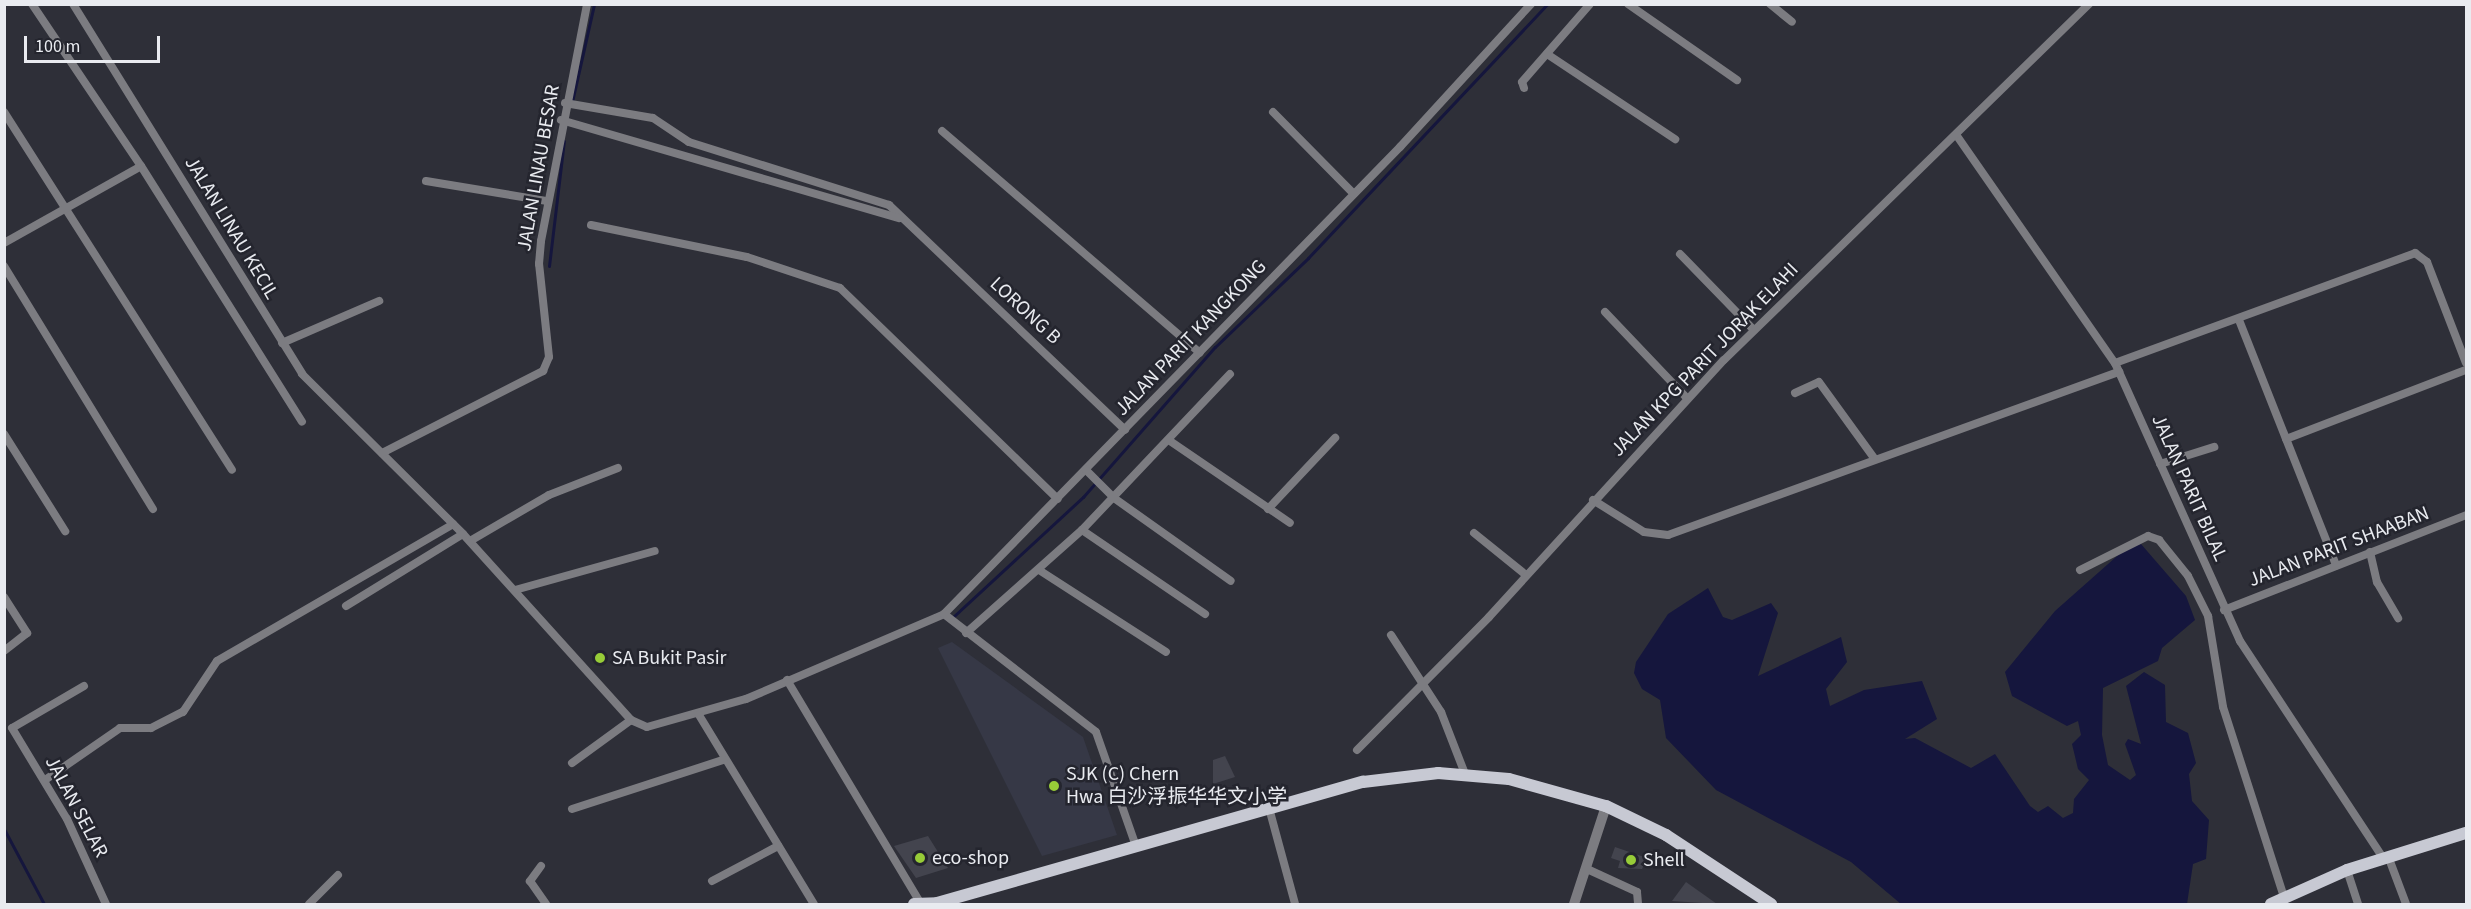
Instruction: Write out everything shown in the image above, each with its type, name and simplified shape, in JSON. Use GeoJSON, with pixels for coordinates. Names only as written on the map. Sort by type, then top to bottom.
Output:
{"type":"FeatureCollection","features":[{"type":"Feature","properties":{"kind":"main road"},"geometry":{"type":"LineString","coordinates":[[918,904],[936,904],[1374,780],[1465,774],[1606,806],[1666,835],[1771,904]]}},
{"type":"Feature","properties":{"kind":"main road"},"geometry":{"type":"LineString","coordinates":[[2271,904],[2290,898],[2347,870],[2466,833]]}},
{"type":"Feature","properties":{"kind":"street"},"geometry":{"type":"LineString","coordinates":[[32,4],[141,166],[302,422]]}},
{"type":"Feature","properties":{"kind":"street","name":"JALAN LINAU KECIL"},"geometry":{"type":"LineString","coordinates":[[74,4],[302,374],[470,541],[631,720]]}},
{"type":"Feature","properties":{"kind":"street","name":"JALAN LINAU BESAR"},"geometry":{"type":"LineString","coordinates":[[381,453],[543,371],[549,357],[538,264],[547,201],[564,121],[572,104],[587,4]]}},
{"type":"Feature","properties":{"kind":"street","name":"JALAN PARIT KANGKONG"},"geometry":{"type":"LineString","coordinates":[[944,614],[1058,499],[1090,473],[1125,430],[1460,83],[1530,4]]}},
{"type":"Feature","properties":{"kind":"street"},"geometry":{"type":"LineString","coordinates":[[1524,88],[1522,82],[1590,4]]}},
{"type":"Feature","properties":{"kind":"street"},"geometry":{"type":"LineString","coordinates":[[1628,4],[1737,80]]}},
{"type":"Feature","properties":{"kind":"street"},"geometry":{"type":"LineString","coordinates":[[1770,4],[1792,21]]}},
{"type":"Feature","properties":{"kind":"street","name":"JALAN KPG PARIT JORAK ELAHI"},"geometry":{"type":"LineString","coordinates":[[1357,750],[1425,685],[1593,500],[1684,394],[1751,326],[1957,136],[2083,7]]}},
{"type":"Feature","properties":{"kind":"street"},"geometry":{"type":"LineString","coordinates":[[1547,54],[1676,139]]}},
{"type":"Feature","properties":{"kind":"street","name":"LORONG B"},"geometry":{"type":"LineString","coordinates":[[572,104],[653,118],[689,142],[861,194],[889,205],[899,218],[1125,430]]}},
{"type":"Feature","properties":{"kind":"street"},"geometry":{"type":"LineString","coordinates":[[4,112],[68,207],[232,470]]}},
{"type":"Feature","properties":{"kind":"street"},"geometry":{"type":"LineString","coordinates":[[1273,112],[1354,194]]}},
{"type":"Feature","properties":{"kind":"street"},"geometry":{"type":"LineString","coordinates":[[564,121],[584,124],[899,218]]}},
{"type":"Feature","properties":{"kind":"street"},"geometry":{"type":"LineString","coordinates":[[942,131],[1200,352]]}},
{"type":"Feature","properties":{"kind":"street","name":"JALAN PARIT BILAL"},"geometry":{"type":"LineString","coordinates":[[1957,136],[2115,363],[2224,610],[2385,857],[2406,904]]}},
{"type":"Feature","properties":{"kind":"street"},"geometry":{"type":"LineString","coordinates":[[4,243],[141,166]]}},
{"type":"Feature","properties":{"kind":"street"},"geometry":{"type":"LineString","coordinates":[[426,181],[547,201]]}},
{"type":"Feature","properties":{"kind":"street"},"geometry":{"type":"LineString","coordinates":[[858,204],[861,194]]}},
{"type":"Feature","properties":{"kind":"street"},"geometry":{"type":"LineString","coordinates":[[591,225],[747,257],[840,288],[1058,499]]}},
{"type":"Feature","properties":{"kind":"street"},"geometry":{"type":"LineString","coordinates":[[2115,363],[2239,320],[2415,253],[2427,262],[2466,363]]}},
{"type":"Feature","properties":{"kind":"street"},"geometry":{"type":"LineString","coordinates":[[1680,254],[1751,326]]}},
{"type":"Feature","properties":{"kind":"street"},"geometry":{"type":"LineString","coordinates":[[4,266],[153,509]]}},
{"type":"Feature","properties":{"kind":"street"},"geometry":{"type":"LineString","coordinates":[[282,344],[379,301]]}},
{"type":"Feature","properties":{"kind":"street"},"geometry":{"type":"LineString","coordinates":[[1605,312],[1684,394]]}},
{"type":"Feature","properties":{"kind":"street"},"geometry":{"type":"LineString","coordinates":[[2239,320],[2336,565]]}},
{"type":"Feature","properties":{"kind":"street"},"geometry":{"type":"LineString","coordinates":[[2286,439],[2466,370]]}},
{"type":"Feature","properties":{"kind":"street"},"geometry":{"type":"LineString","coordinates":[[1593,500],[1644,532],[1668,535],[1874,458],[2120,372]]}},
{"type":"Feature","properties":{"kind":"street"},"geometry":{"type":"LineString","coordinates":[[966,633],[1082,530],[1170,441],[1230,374]]}},
{"type":"Feature","properties":{"kind":"street"},"geometry":{"type":"LineString","coordinates":[[1795,393],[1819,382],[1874,458]]}},
{"type":"Feature","properties":{"kind":"street"},"geometry":{"type":"LineString","coordinates":[[4,434],[65,531]]}},
{"type":"Feature","properties":{"kind":"street"},"geometry":{"type":"LineString","coordinates":[[1268,508],[1335,438]]}},
{"type":"Feature","properties":{"kind":"street"},"geometry":{"type":"LineString","coordinates":[[1170,441],[1290,523]]}},
{"type":"Feature","properties":{"kind":"street"},"geometry":{"type":"LineString","coordinates":[[2160,464],[2214,447]]}},
{"type":"Feature","properties":{"kind":"street"},"geometry":{"type":"LineString","coordinates":[[470,541],[549,495],[618,468]]}},
{"type":"Feature","properties":{"kind":"street"},"geometry":{"type":"LineString","coordinates":[[1090,473],[1114,498],[1231,581]]}},
{"type":"Feature","properties":{"kind":"street","name":"JALAN PARIT SHAABAN"},"geometry":{"type":"LineString","coordinates":[[2224,610],[2336,565],[2371,556],[2466,515]]}},
{"type":"Feature","properties":{"kind":"street"},"geometry":{"type":"LineString","coordinates":[[45,780],[116,734],[123,727],[151,728],[183,712],[217,661],[453,524]]}},
{"type":"Feature","properties":{"kind":"street"},"geometry":{"type":"LineString","coordinates":[[1082,530],[1205,614]]}},
{"type":"Feature","properties":{"kind":"street"},"geometry":{"type":"LineString","coordinates":[[1474,533],[1526,575]]}},
{"type":"Feature","properties":{"kind":"street"},"geometry":{"type":"LineString","coordinates":[[346,606],[463,534]]}},
{"type":"Feature","properties":{"kind":"street"},"geometry":{"type":"LineString","coordinates":[[2080,570],[2148,536],[2159,540],[2188,576],[2208,616],[2223,707],[2290,898]]}},
{"type":"Feature","properties":{"kind":"street"},"geometry":{"type":"LineString","coordinates":[[515,590],[655,551]]}},
{"type":"Feature","properties":{"kind":"street"},"geometry":{"type":"LineString","coordinates":[[2371,556],[2398,618]]}},
{"type":"Feature","properties":{"kind":"street"},"geometry":{"type":"LineString","coordinates":[[1039,570],[1166,652]]}},
{"type":"Feature","properties":{"kind":"street"},"geometry":{"type":"LineString","coordinates":[[4,597],[27,633],[4,651]]}},
{"type":"Feature","properties":{"kind":"street"},"geometry":{"type":"LineString","coordinates":[[572,763],[631,720],[647,727],[699,715],[944,614],[1096,732],[1136,846]]}},
{"type":"Feature","properties":{"kind":"street"},"geometry":{"type":"LineString","coordinates":[[1391,635],[1425,685],[1465,774]]}},
{"type":"Feature","properties":{"kind":"street"},"geometry":{"type":"LineString","coordinates":[[787,680],[918,904]]}},
{"type":"Feature","properties":{"kind":"street","name":"JALAN SELAR"},"geometry":{"type":"LineString","coordinates":[[84,686],[12,728],[45,780],[106,904]]}},
{"type":"Feature","properties":{"kind":"street"},"geometry":{"type":"LineString","coordinates":[[699,715],[723,760],[814,904]]}},
{"type":"Feature","properties":{"kind":"street"},"geometry":{"type":"LineString","coordinates":[[572,809],[723,760]]}},
{"type":"Feature","properties":{"kind":"street"},"geometry":{"type":"LineString","coordinates":[[1574,904],[1606,806]]}},
{"type":"Feature","properties":{"kind":"street"},"geometry":{"type":"LineString","coordinates":[[1269,808],[1295,904]]}},
{"type":"Feature","properties":{"kind":"street"},"geometry":{"type":"LineString","coordinates":[[712,881],[778,846]]}},
{"type":"Feature","properties":{"kind":"street"},"geometry":{"type":"LineString","coordinates":[[541,866],[530,881],[546,904]]}},
{"type":"Feature","properties":{"kind":"street"},"geometry":{"type":"LineString","coordinates":[[1587,869],[1637,892],[1638,904]]}},
{"type":"Feature","properties":{"kind":"street"},"geometry":{"type":"LineString","coordinates":[[2347,870],[2358,904]]}},
{"type":"Feature","properties":{"kind":"street"},"geometry":{"type":"LineString","coordinates":[[309,904],[338,875]]}},
{"type":"Feature","properties":{"kind":"shaded area"},"geometry":{"type":"Polygon","coordinates":[[[2141,544],[2186,596],[2195,620],[2162,648],[2158,661],[2103,688],[2102,735],[2108,765],[2130,780],[2136,775],[2125,744],[2128,739],[2141,744],[2126,686],[2144,672],[2165,685],[2166,722],[2188,733],[2196,763],[2189,774],[2192,801],[2209,820],[2206,859],[2193,864],[2187,904],[1901,904],[1851,862],[1716,790],[1666,738],[1660,700],[1642,689],[1634,673],[1636,662],[1668,614],[1708,588],[1723,617],[1732,620],[1771,603],[1778,613],[1758,676],[1841,637],[1847,662],[1826,689],[1830,706],[1864,690],[1922,681],[1937,719],[1905,739],[1915,738],[1971,768],[1995,754],[2030,806],[2038,812],[2048,806],[2063,818],[2073,813],[2074,799],[2089,780],[2078,769],[2072,744],[2081,735],[2078,721],[2067,726],[2012,696],[2005,672],[2055,611],[2125,549],[2141,544]]]}},
{"type":"Feature","properties":{"kind":"shaded area","name":"SJK (C) Chern Hwa 白沙浮振华华文小学"},"geometry":{"type":"Polygon","coordinates":[[[952,642],[1083,737],[1117,835],[1042,856],[938,648],[952,642]]]}},
{"type":"Feature","properties":{"kind":"building"},"geometry":{"type":"Polygon","coordinates":[[[1225,756],[1235,777],[1213,784],[1213,760],[1225,756]]]}},
{"type":"Feature","properties":{"kind":"building","name":"eco-shop"},"geometry":{"type":"Polygon","coordinates":[[[928,836],[948,868],[916,878],[894,846],[928,836]]]}},
{"type":"Feature","properties":{"kind":"building","name":"Shell"},"geometry":{"type":"Polygon","coordinates":[[[1615,847],[1647,858],[1642,869],[1618,868],[1620,861],[1611,858],[1615,847]]]}},
{"type":"Feature","properties":{"kind":"building"},"geometry":{"type":"Polygon","coordinates":[[[1686,882],[1717,904],[1672,901],[1686,882]]]}},
{"type":"Feature","properties":{"kind":"waterway"},"geometry":{"type":"LineString","coordinates":[[572,102],[594,4]]}},
{"type":"Feature","properties":{"kind":"waterway"},"geometry":{"type":"LineString","coordinates":[[954,616],[1083,497],[1215,347],[1308,258],[1547,4]]}},
{"type":"Feature","properties":{"kind":"waterway"},"geometry":{"type":"LineString","coordinates":[[549,266],[564,141]]}},
{"type":"Feature","properties":{"kind":"waterway"},"geometry":{"type":"LineString","coordinates":[[4,829],[44,904]]}},
{"type":"Feature","properties":{"kind":"place","name":"SA Bukit Pasir"},"geometry":{"type":"Point","coordinates":[600,658]}},
{"type":"Feature","properties":{"kind":"place","name":"SJK (C) Chern Hwa 白沙浮振华华文小学"},"geometry":{"type":"Point","coordinates":[1054,786]}},
{"type":"Feature","properties":{"kind":"place","name":"eco-shop"},"geometry":{"type":"Point","coordinates":[920,858]}},
{"type":"Feature","properties":{"kind":"place","name":"Shell"},"geometry":{"type":"Point","coordinates":[1631,860]}}]}
